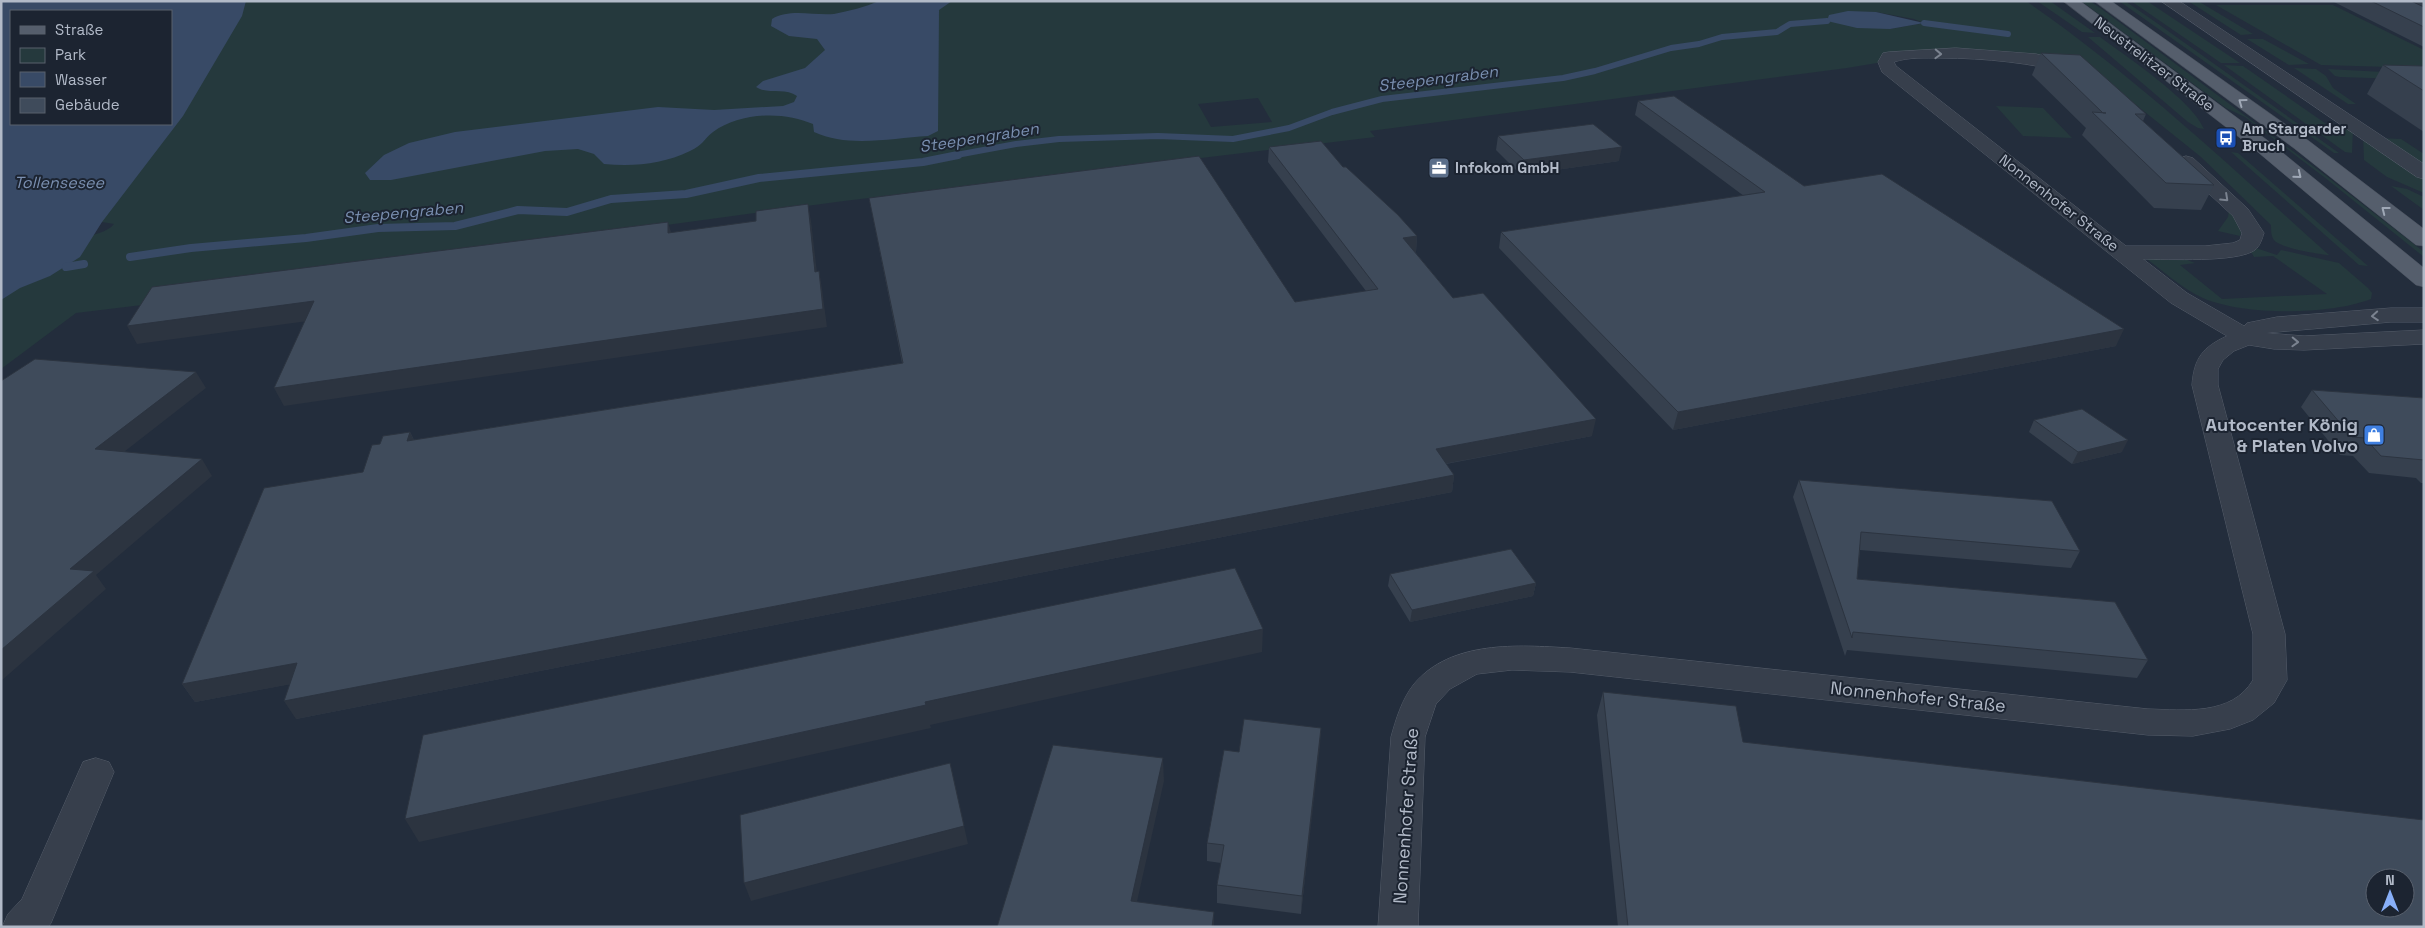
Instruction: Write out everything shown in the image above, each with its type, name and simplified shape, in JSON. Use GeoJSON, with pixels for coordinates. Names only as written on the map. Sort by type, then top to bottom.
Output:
{"type":"FeatureCollection","features":[{"type":"Feature","properties":{"kind":"main road","name":"Neustrelitzer Straße"},"geometry":{"type":"LineString","coordinates":[[2070,1],[2260,144],[2424,280]]}},
{"type":"Feature","properties":{"kind":"main road","name":"Neustrelitzer Straße"},"geometry":{"type":"LineString","coordinates":[[2101,1],[2302,146],[2424,240]]}},
{"type":"Feature","properties":{"kind":"street"},"geometry":{"type":"LineString","coordinates":[[2168,1],[2424,173]]}},
{"type":"Feature","properties":{"kind":"street","name":"Nonnenhofer Straße"},"geometry":{"type":"LineString","coordinates":[[2091,76],[2067,66],[2038,60],[1924,53],[1889,57],[1886,62],[1888,68],[2179,298],[2246,337],[2274,342],[2304,343],[2424,337]]}},
{"type":"Feature","properties":{"kind":"street"},"geometry":{"type":"LineString","coordinates":[[2121,252],[2216,251],[2246,246],[2252,240],[2253,232],[2241,213],[2170,147]]}},
{"type":"Feature","properties":{"kind":"street","name":"Nonnenhofer Straße"},"geometry":{"type":"LineString","coordinates":[[1398,927],[1408,737],[1426,694],[1455,671],[1476,663],[1524,657],[1570,660],[2148,722],[2193,723],[2218,720],[2241,710],[2262,694],[2270,680],[2269,634],[2204,384],[2206,369],[2212,356],[2225,346],[2246,337],[2255,328],[2276,324],[2390,315],[2424,316]]}},
{"type":"Feature","properties":{"kind":"street"},"geometry":{"type":"LineString","coordinates":[[22,927],[37,911],[96,772]]}},
{"type":"Feature","properties":{"kind":"green space"},"geometry":{"type":"Polygon","coordinates":[[[191,1],[2026,1],[2106,60],[2144,91],[2329,255],[2300,250],[2278,243],[2272,237],[2271,225],[2201,157],[2115,88],[2038,57],[1885,56],[1877,63],[1847,68],[1370,131],[1375,137],[844,201],[148,295],[142,305],[76,313],[1,369],[1,255],[31,246],[76,239],[99,233],[114,224],[102,222],[1,181],[172,125],[191,1]],[[1876,12],[1890,29],[1924,23],[1914,19],[1876,12]],[[1258,98],[1198,104],[1211,127],[1272,122],[1258,98]]]}},
{"type":"Feature","properties":{"kind":"green space"},"geometry":{"type":"Polygon","coordinates":[[[2037,1],[2050,1],[2095,33],[2082,32],[2037,1]]]}},
{"type":"Feature","properties":{"kind":"green space"},"geometry":{"type":"Polygon","coordinates":[[[2081,1],[2090,1],[2103,10],[2325,175],[2424,252],[2424,257],[2245,117],[2226,108],[2081,1]]]}},
{"type":"Feature","properties":{"kind":"green space"},"geometry":{"type":"Polygon","coordinates":[[[2119,1],[2125,1],[2154,21],[2339,153],[2334,153],[2119,1]]]}},
{"type":"Feature","properties":{"kind":"green space"},"geometry":{"type":"Polygon","coordinates":[[[2131,1],[2147,1],[2240,63],[2221,63],[2131,1]]]}},
{"type":"Feature","properties":{"kind":"green space"},"geometry":{"type":"Polygon","coordinates":[[[2188,1],[2198,1],[2253,34],[2241,35],[2188,1]]]}},
{"type":"Feature","properties":{"kind":"green space"},"geometry":{"type":"Polygon","coordinates":[[[2216,5],[2333,5],[2424,50],[2424,68],[2321,65],[2216,5]]]}},
{"type":"Feature","properties":{"kind":"green space"},"geometry":{"type":"Polygon","coordinates":[[[2088,37],[2100,37],[2142,67],[2186,105],[2204,129],[2188,122],[2088,37]]]}},
{"type":"Feature","properties":{"kind":"green space"},"geometry":{"type":"Polygon","coordinates":[[[2247,39],[2263,39],[2309,64],[2289,65],[2247,39]]]}},
{"type":"Feature","properties":{"kind":"green space"},"geometry":{"type":"Polygon","coordinates":[[[2224,65],[2243,66],[2332,128],[2353,128],[2352,153],[2345,152],[2224,65]]]}},
{"type":"Feature","properties":{"kind":"green space"},"geometry":{"type":"Polygon","coordinates":[[[2294,68],[2316,69],[2326,76],[2333,88],[2356,104],[2348,104],[2294,68]]]}},
{"type":"Feature","properties":{"kind":"green space"},"geometry":{"type":"Polygon","coordinates":[[[2328,69],[2383,72],[2400,79],[2340,77],[2335,76],[2328,69]]]}},
{"type":"Feature","properties":{"kind":"green space"},"geometry":{"type":"Polygon","coordinates":[[[1996,106],[2043,108],[2072,138],[2023,136],[1996,106]]]}},
{"type":"Feature","properties":{"kind":"green space"},"geometry":{"type":"Polygon","coordinates":[[[2363,135],[2424,178],[2424,193],[2387,177],[2364,160],[2363,135]]]}},
{"type":"Feature","properties":{"kind":"green space"},"geometry":{"type":"Polygon","coordinates":[[[2379,138],[2401,139],[2424,154],[2424,169],[2379,138]]]}},
{"type":"Feature","properties":{"kind":"green space"},"geometry":{"type":"Polygon","coordinates":[[[2231,152],[2238,153],[2368,266],[2359,265],[2231,152]]]}},
{"type":"Feature","properties":{"kind":"green space"},"geometry":{"type":"Polygon","coordinates":[[[2391,186],[2407,189],[2424,197],[2424,210],[2391,186]]]}},
{"type":"Feature","properties":{"kind":"green space"},"geometry":{"type":"Polygon","coordinates":[[[2229,210],[2240,222],[2242,230],[2240,236],[2218,231],[2228,217],[2229,210]]]}},
{"type":"Feature","properties":{"kind":"green space"},"geometry":{"type":"Polygon","coordinates":[[[2253,247],[2277,255],[2281,250],[2339,263],[2368,288],[2372,293],[2371,299],[2333,308],[2311,310],[2287,311],[2241,308],[2220,304],[2195,294],[2143,256],[2182,258],[2195,263],[2180,265],[2222,299],[2327,294],[2273,256],[2254,257],[2250,250],[2253,247]]]}},
{"type":"Feature","properties":{"kind":"water","name":"Tollensesee"},"geometry":{"type":"Polygon","coordinates":[[[1,1],[246,1],[242,16],[183,116],[102,222],[80,257],[50,276],[20,288],[1,300],[1,1]]]}},
{"type":"Feature","properties":{"kind":"water"},"geometry":{"type":"Polygon","coordinates":[[[879,1],[952,1],[939,10],[938,131],[928,136],[870,141],[841,140],[814,132],[813,124],[801,120],[789,117],[762,116],[736,120],[724,125],[694,149],[659,162],[626,165],[604,164],[594,154],[578,149],[545,151],[391,180],[370,180],[365,173],[384,155],[409,143],[455,132],[658,107],[714,110],[783,106],[794,102],[797,96],[792,93],[766,91],[756,87],[763,81],[805,68],[825,50],[817,39],[789,36],[771,26],[772,19],[794,13],[834,14],[857,9],[879,1]]]}},
{"type":"Feature","properties":{"kind":"water"},"geometry":{"type":"Polygon","coordinates":[[[1848,11],[1876,12],[1924,23],[1890,29],[1857,28],[1827,21],[1829,15],[1848,11]]]}},
{"type":"Feature","properties":{"kind":"building"},"geometry":{"type":"Polygon","coordinates":[[[2371,1],[2411,1],[2424,7],[2424,27],[2371,1]]]}},
{"type":"Feature","properties":{"kind":"building"},"geometry":{"type":"Polygon","coordinates":[[[2041,53],[2080,55],[2146,114],[2135,114],[2214,185],[2166,183],[2092,112],[2103,113],[2041,53]]]}},
{"type":"Feature","properties":{"kind":"building"},"geometry":{"type":"Polygon","coordinates":[[[2383,65],[2424,66],[2424,91],[2383,65]]]}},
{"type":"Feature","properties":{"kind":"building"},"geometry":{"type":"Polygon","coordinates":[[[1674,96],[1804,186],[1882,174],[2124,329],[1678,412],[1501,232],[1765,192],[1638,101],[1674,96]]]}},
{"type":"Feature","properties":{"kind":"building"},"geometry":{"type":"Polygon","coordinates":[[[1593,124],[1622,147],[1524,160],[1498,136],[1593,124]]]}},
{"type":"Feature","properties":{"kind":"building"},"geometry":{"type":"Polygon","coordinates":[[[1321,141],[1343,167],[1346,167],[1398,215],[1417,236],[1403,238],[1453,298],[1483,293],[1596,419],[1436,449],[1454,475],[284,701],[297,663],[182,684],[264,488],[363,472],[372,445],[380,444],[383,436],[410,432],[407,441],[903,363],[869,198],[1199,156],[1295,302],[1378,289],[1269,147],[1321,141]]]}},
{"type":"Feature","properties":{"kind":"building"},"geometry":{"type":"Polygon","coordinates":[[[808,204],[815,272],[819,271],[823,309],[274,388],[314,301],[127,326],[152,287],[668,222],[668,233],[756,221],[756,211],[808,204]]]}},
{"type":"Feature","properties":{"kind":"building"},"geometry":{"type":"Polygon","coordinates":[[[35,359],[196,372],[95,449],[202,459],[70,569],[94,571],[1,650],[1,381],[35,359]]]}},
{"type":"Feature","properties":{"kind":"building"},"geometry":{"type":"Polygon","coordinates":[[[2312,390],[2424,398],[2424,460],[2381,456],[2365,438],[2352,437],[2312,390]]]}},
{"type":"Feature","properties":{"kind":"building"},"geometry":{"type":"Polygon","coordinates":[[[2082,409],[2128,440],[2078,452],[2034,420],[2082,409]]]}},
{"type":"Feature","properties":{"kind":"building"},"geometry":{"type":"Polygon","coordinates":[[[1799,480],[2052,501],[2080,551],[1861,532],[1857,579],[2115,602],[2148,660],[1853,632],[1852,638],[1799,480]]]}},
{"type":"Feature","properties":{"kind":"building"},"geometry":{"type":"Polygon","coordinates":[[[1511,549],[1536,583],[1412,610],[1390,574],[1511,549]]]}},
{"type":"Feature","properties":{"kind":"building"},"geometry":{"type":"Polygon","coordinates":[[[1235,568],[1263,629],[925,702],[926,705],[405,819],[423,735],[1235,568]]]}},
{"type":"Feature","properties":{"kind":"building"},"geometry":{"type":"Polygon","coordinates":[[[1603,692],[1736,706],[1743,742],[2424,820],[2424,927],[1628,927],[1603,692]]]}},
{"type":"Feature","properties":{"kind":"building"},"geometry":{"type":"Polygon","coordinates":[[[1244,719],[1321,728],[1302,896],[1217,885],[1224,845],[1207,843],[1224,750],[1239,752],[1244,719]]]}},
{"type":"Feature","properties":{"kind":"building"},"geometry":{"type":"Polygon","coordinates":[[[1053,745],[1163,758],[1131,901],[1214,912],[1212,927],[997,927],[1053,745]]]}},
{"type":"Feature","properties":{"kind":"building"},"geometry":{"type":"Polygon","coordinates":[[[950,763],[964,826],[744,883],[740,815],[950,763]]]}},
{"type":"Feature","properties":{"kind":"waterway","name":"Steepengraben"},"geometry":{"type":"LineString","coordinates":[[951,156],[1016,144],[1059,139],[1158,136],[1233,139],[1289,128],[1332,112],[1382,99],[1563,78],[1595,71],[1671,48],[1699,44],[1722,37],[1777,32],[1790,24],[1827,21]]}},
{"type":"Feature","properties":{"kind":"waterway","name":"Steepengraben"},"geometry":{"type":"LineString","coordinates":[[1924,23],[2008,34]]}},
{"type":"Feature","properties":{"kind":"waterway","name":"Steepengraben"},"geometry":{"type":"LineString","coordinates":[[130,257],[191,248],[306,238],[378,228],[455,226],[518,210],[567,212],[611,199],[686,194],[759,178],[923,162],[958,155]]}},
{"type":"Feature","properties":{"kind":"waterway","name":"Steepengraben"},"geometry":{"type":"LineString","coordinates":[[66,267],[84,264]]}},
{"type":"Feature","properties":{"kind":"place","name":"Am Stargarder Bruch"},"geometry":{"type":"Point","coordinates":[2226,138]}},
{"type":"Feature","properties":{"kind":"place","name":"Infokom GmbH"},"geometry":{"type":"Point","coordinates":[1439,168]}},
{"type":"Feature","properties":{"kind":"place","name":"Autocenter König & Platen Volvo"},"geometry":{"type":"Point","coordinates":[2374,435]}}]}
